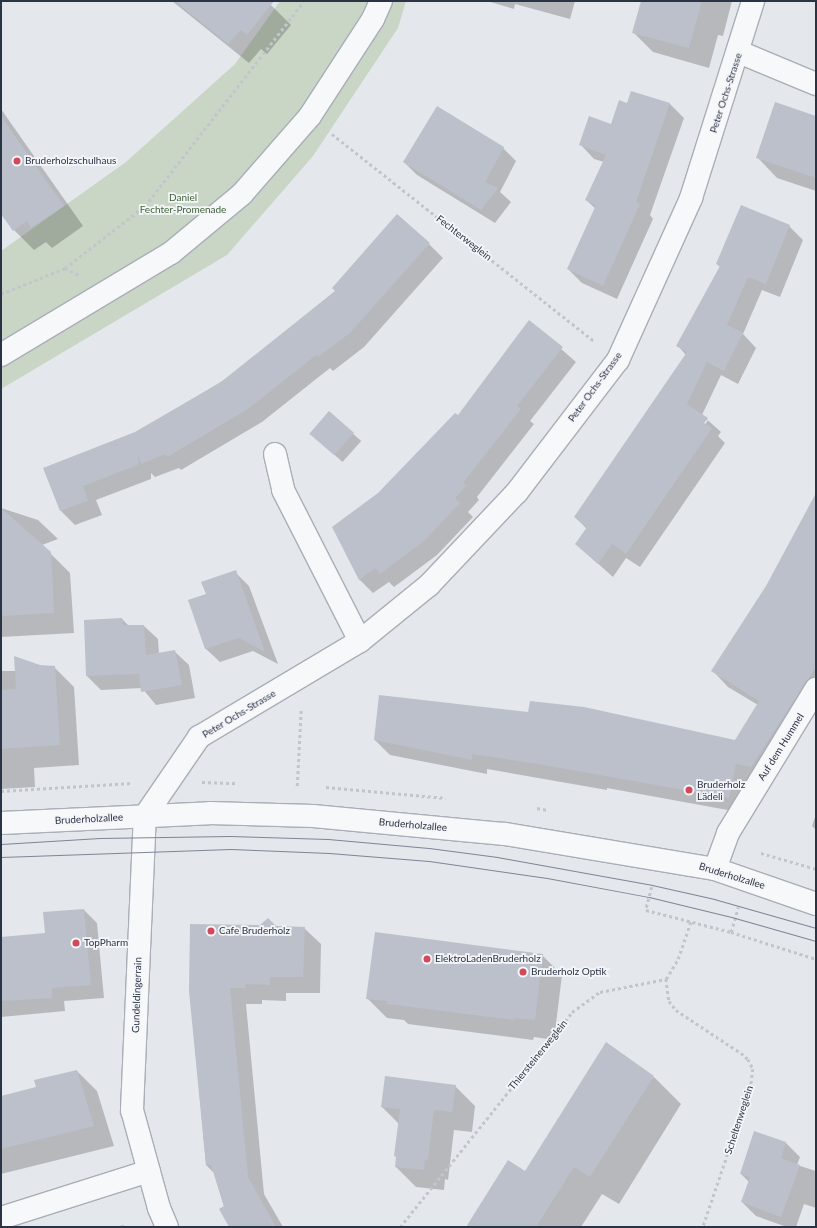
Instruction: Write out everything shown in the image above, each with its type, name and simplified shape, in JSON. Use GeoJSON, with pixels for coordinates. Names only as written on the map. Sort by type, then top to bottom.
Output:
{"type":"FeatureCollection","features":[{"type":"Feature","properties":{"kind":"street"},"geometry":{"type":"LineString","coordinates":[[1,355],[171,252],[242,194],[310,116],[373,19],[381,1]]}},
{"type":"Feature","properties":{"kind":"street","name":"Peter Ochs-Strasse"},"geometry":{"type":"LineString","coordinates":[[145,816],[199,737],[360,641],[429,585],[517,492],[618,360],[691,198],[739,52],[753,1]]}},
{"type":"Feature","properties":{"kind":"street"},"geometry":{"type":"LineString","coordinates":[[739,52],[816,84]]}},
{"type":"Feature","properties":{"kind":"street"},"geometry":{"type":"LineString","coordinates":[[275,454],[283,490],[360,641]]}},
{"type":"Feature","properties":{"kind":"street","name":"Auf dem Hummel"},"geometry":{"type":"LineString","coordinates":[[715,869],[728,834],[816,689]]}},
{"type":"Feature","properties":{"kind":"street","name":"Bruderholzallee"},"geometry":{"type":"LineString","coordinates":[[1,823],[210,813],[313,816],[505,834],[715,869],[816,904]]}},
{"type":"Feature","properties":{"kind":"street","name":"Gundeldingerrain"},"geometry":{"type":"LineString","coordinates":[[145,816],[132,1110],[159,1208],[167,1227]]}},
{"type":"Feature","properties":{"kind":"street"},"geometry":{"type":"LineString","coordinates":[[1,1218],[149,1171]]}},
{"type":"Feature","properties":{"kind":"path"},"geometry":{"type":"LineString","coordinates":[[1,294],[66,268],[145,206],[304,1]]}},
{"type":"Feature","properties":{"kind":"path","name":"Fechterweglein"},"geometry":{"type":"LineString","coordinates":[[310,116],[618,360]]}},
{"type":"Feature","properties":{"kind":"path"},"geometry":{"type":"LineString","coordinates":[[297,786],[302,676]]}},
{"type":"Feature","properties":{"kind":"path"},"geometry":{"type":"LineString","coordinates":[[1,791],[137,783]]}},
{"type":"Feature","properties":{"kind":"path"},"geometry":{"type":"LineString","coordinates":[[646,910],[691,921],[816,960]]}},
{"type":"Feature","properties":{"kind":"path"},"geometry":{"type":"LineString","coordinates":[[666,979],[678,959],[691,921]]}},
{"type":"Feature","properties":{"kind":"path","name":"Thiersteinerweglein"},"geometry":{"type":"LineString","coordinates":[[400,1227],[572,1012],[600,992],[666,979]]}},
{"type":"Feature","properties":{"kind":"path","name":"Scheltenweglein"},"geometry":{"type":"LineString","coordinates":[[666,979],[669,1001],[676,1010],[741,1053],[748,1059],[753,1069],[752,1086],[703,1227]]}},
{"type":"Feature","properties":{"kind":"green space","name":"Daniel Fechter-Promenade"},"geometry":{"type":"Polygon","coordinates":[[[280,1],[406,1],[398,28],[313,156],[227,255],[1,389],[1,251],[126,162],[235,64],[280,1]]]}},
{"type":"Feature","properties":{"kind":"building"},"geometry":{"type":"Polygon","coordinates":[[[175,1],[274,1],[247,35],[241,30],[228,44],[175,1]]]}},
{"type":"Feature","properties":{"kind":"building"},"geometry":{"type":"Polygon","coordinates":[[[641,1],[702,1],[689,48],[632,33],[641,1]]]}},
{"type":"Feature","properties":{"kind":"building"},"geometry":{"type":"Polygon","coordinates":[[[631,91],[670,103],[636,202],[640,204],[603,286],[567,269],[596,205],[585,200],[606,155],[579,145],[589,116],[611,124],[619,100],[627,103],[631,91]]]}},
{"type":"Feature","properties":{"kind":"building"},"geometry":{"type":"Polygon","coordinates":[[[775,102],[816,116],[816,178],[756,158],[775,102]]]}},
{"type":"Feature","properties":{"kind":"building"},"geometry":{"type":"Polygon","coordinates":[[[437,106],[504,147],[485,182],[498,188],[481,210],[403,162],[437,106]]]}},
{"type":"Feature","properties":{"kind":"building","name":"Bruderholzschulhaus"},"geometry":{"type":"Polygon","coordinates":[[[1,116],[64,206],[31,228],[27,221],[13,231],[1,214],[1,116]]]}},
{"type":"Feature","properties":{"kind":"building"},"geometry":{"type":"Polygon","coordinates":[[[741,205],[790,225],[766,284],[748,277],[727,325],[743,333],[724,371],[707,362],[687,404],[708,418],[704,423],[712,428],[626,554],[612,544],[598,564],[575,544],[587,527],[574,517],[687,352],[676,346],[720,266],[716,264],[741,205]]]}},
{"type":"Feature","properties":{"kind":"building"},"geometry":{"type":"Polygon","coordinates":[[[397,214],[430,243],[350,333],[318,357],[316,355],[248,409],[167,457],[165,454],[141,464],[138,455],[138,465],[83,486],[88,501],[60,511],[43,468],[135,432],[221,382],[335,291],[332,288],[397,214]]]}},
{"type":"Feature","properties":{"kind":"building"},"geometry":{"type":"Polygon","coordinates":[[[529,320],[563,347],[517,406],[521,409],[463,483],[466,486],[455,498],[460,503],[424,541],[380,574],[375,568],[359,580],[332,527],[378,493],[455,413],[458,415],[529,320]]]}},
{"type":"Feature","properties":{"kind":"building"},"geometry":{"type":"Polygon","coordinates":[[[329,411],[354,433],[334,455],[309,434],[329,411]]]}},
{"type":"Feature","properties":{"kind":"building"},"geometry":{"type":"Polygon","coordinates":[[[816,493],[816,667],[751,767],[736,764],[729,798],[538,764],[472,754],[472,760],[374,740],[379,695],[528,712],[530,701],[584,707],[735,740],[759,701],[711,671],[766,586],[816,493]]]}},
{"type":"Feature","properties":{"kind":"building"},"geometry":{"type":"Polygon","coordinates":[[[1,508],[51,552],[54,613],[1,616],[1,508]]]}},
{"type":"Feature","properties":{"kind":"building"},"geometry":{"type":"Polygon","coordinates":[[[236,570],[265,652],[239,638],[205,649],[188,600],[206,594],[201,582],[236,570]]]}},
{"type":"Feature","properties":{"kind":"building"},"geometry":{"type":"Polygon","coordinates":[[[122,618],[123,625],[144,625],[146,655],[175,650],[182,685],[141,692],[139,674],[86,676],[84,620],[122,618]]]}},
{"type":"Feature","properties":{"kind":"building"},"geometry":{"type":"Polygon","coordinates":[[[14,656],[40,665],[55,666],[60,745],[1,749],[1,690],[16,689],[14,656]]]}},
{"type":"Feature","properties":{"kind":"building"},"geometry":{"type":"Polygon","coordinates":[[[84,909],[91,985],[52,988],[52,998],[1,1001],[1,937],[45,933],[43,912],[84,909]]]}},
{"type":"Feature","properties":{"kind":"building"},"geometry":{"type":"Polygon","coordinates":[[[268,918],[276,926],[305,927],[303,977],[270,977],[270,985],[246,984],[245,988],[230,988],[248,1177],[276,1227],[229,1227],[219,1209],[224,1206],[211,1165],[206,1165],[189,991],[190,924],[260,925],[268,918]]]}},
{"type":"Feature","properties":{"kind":"building"},"geometry":{"type":"Polygon","coordinates":[[[375,932],[543,954],[535,1020],[514,1018],[513,1020],[387,1004],[387,1001],[366,999],[375,932]]]}},
{"type":"Feature","properties":{"kind":"building"},"geometry":{"type":"Polygon","coordinates":[[[606,1042],[654,1076],[590,1177],[574,1167],[536,1227],[466,1227],[508,1160],[525,1171],[606,1042]]]}},
{"type":"Feature","properties":{"kind":"building"},"geometry":{"type":"Polygon","coordinates":[[[77,1070],[94,1126],[1,1149],[1,1096],[36,1087],[34,1080],[77,1070]]]}},
{"type":"Feature","properties":{"kind":"building"},"geometry":{"type":"Polygon","coordinates":[[[385,1076],[456,1085],[452,1112],[434,1110],[428,1160],[425,1160],[424,1170],[395,1167],[396,1157],[394,1156],[400,1109],[381,1107],[385,1076]]]}},
{"type":"Feature","properties":{"kind":"building"},"geometry":{"type":"Polygon","coordinates":[[[754,1131],[786,1142],[781,1158],[800,1165],[781,1217],[741,1202],[750,1177],[740,1174],[754,1131]]]}},
{"type":"Feature","properties":{"kind":"tram line"},"geometry":{"type":"LineString","coordinates":[[1,844],[100,838],[230,836],[328,839],[429,848],[497,857],[652,885],[714,899],[816,928]]}},
{"type":"Feature","properties":{"kind":"tram line"},"geometry":{"type":"LineString","coordinates":[[1,857],[231,849],[329,853],[429,861],[547,878],[649,897],[735,918],[816,941]]}},
{"type":"Feature","properties":{"kind":"place","name":"Bruderholzschulhaus"},"geometry":{"type":"Point","coordinates":[17,161]}},
{"type":"Feature","properties":{"kind":"place","name":"Bruderholz Lädeli"},"geometry":{"type":"Point","coordinates":[689,790]}},
{"type":"Feature","properties":{"kind":"place","name":"Cafe Bruderholz"},"geometry":{"type":"Point","coordinates":[211,931]}},
{"type":"Feature","properties":{"kind":"place","name":"TopPharm"},"geometry":{"type":"Point","coordinates":[76,943]}},
{"type":"Feature","properties":{"kind":"place","name":"ElektroLadenBruderholz"},"geometry":{"type":"Point","coordinates":[427,959]}},
{"type":"Feature","properties":{"kind":"place","name":"Bruderholz Optik"},"geometry":{"type":"Point","coordinates":[523,972]}}]}
